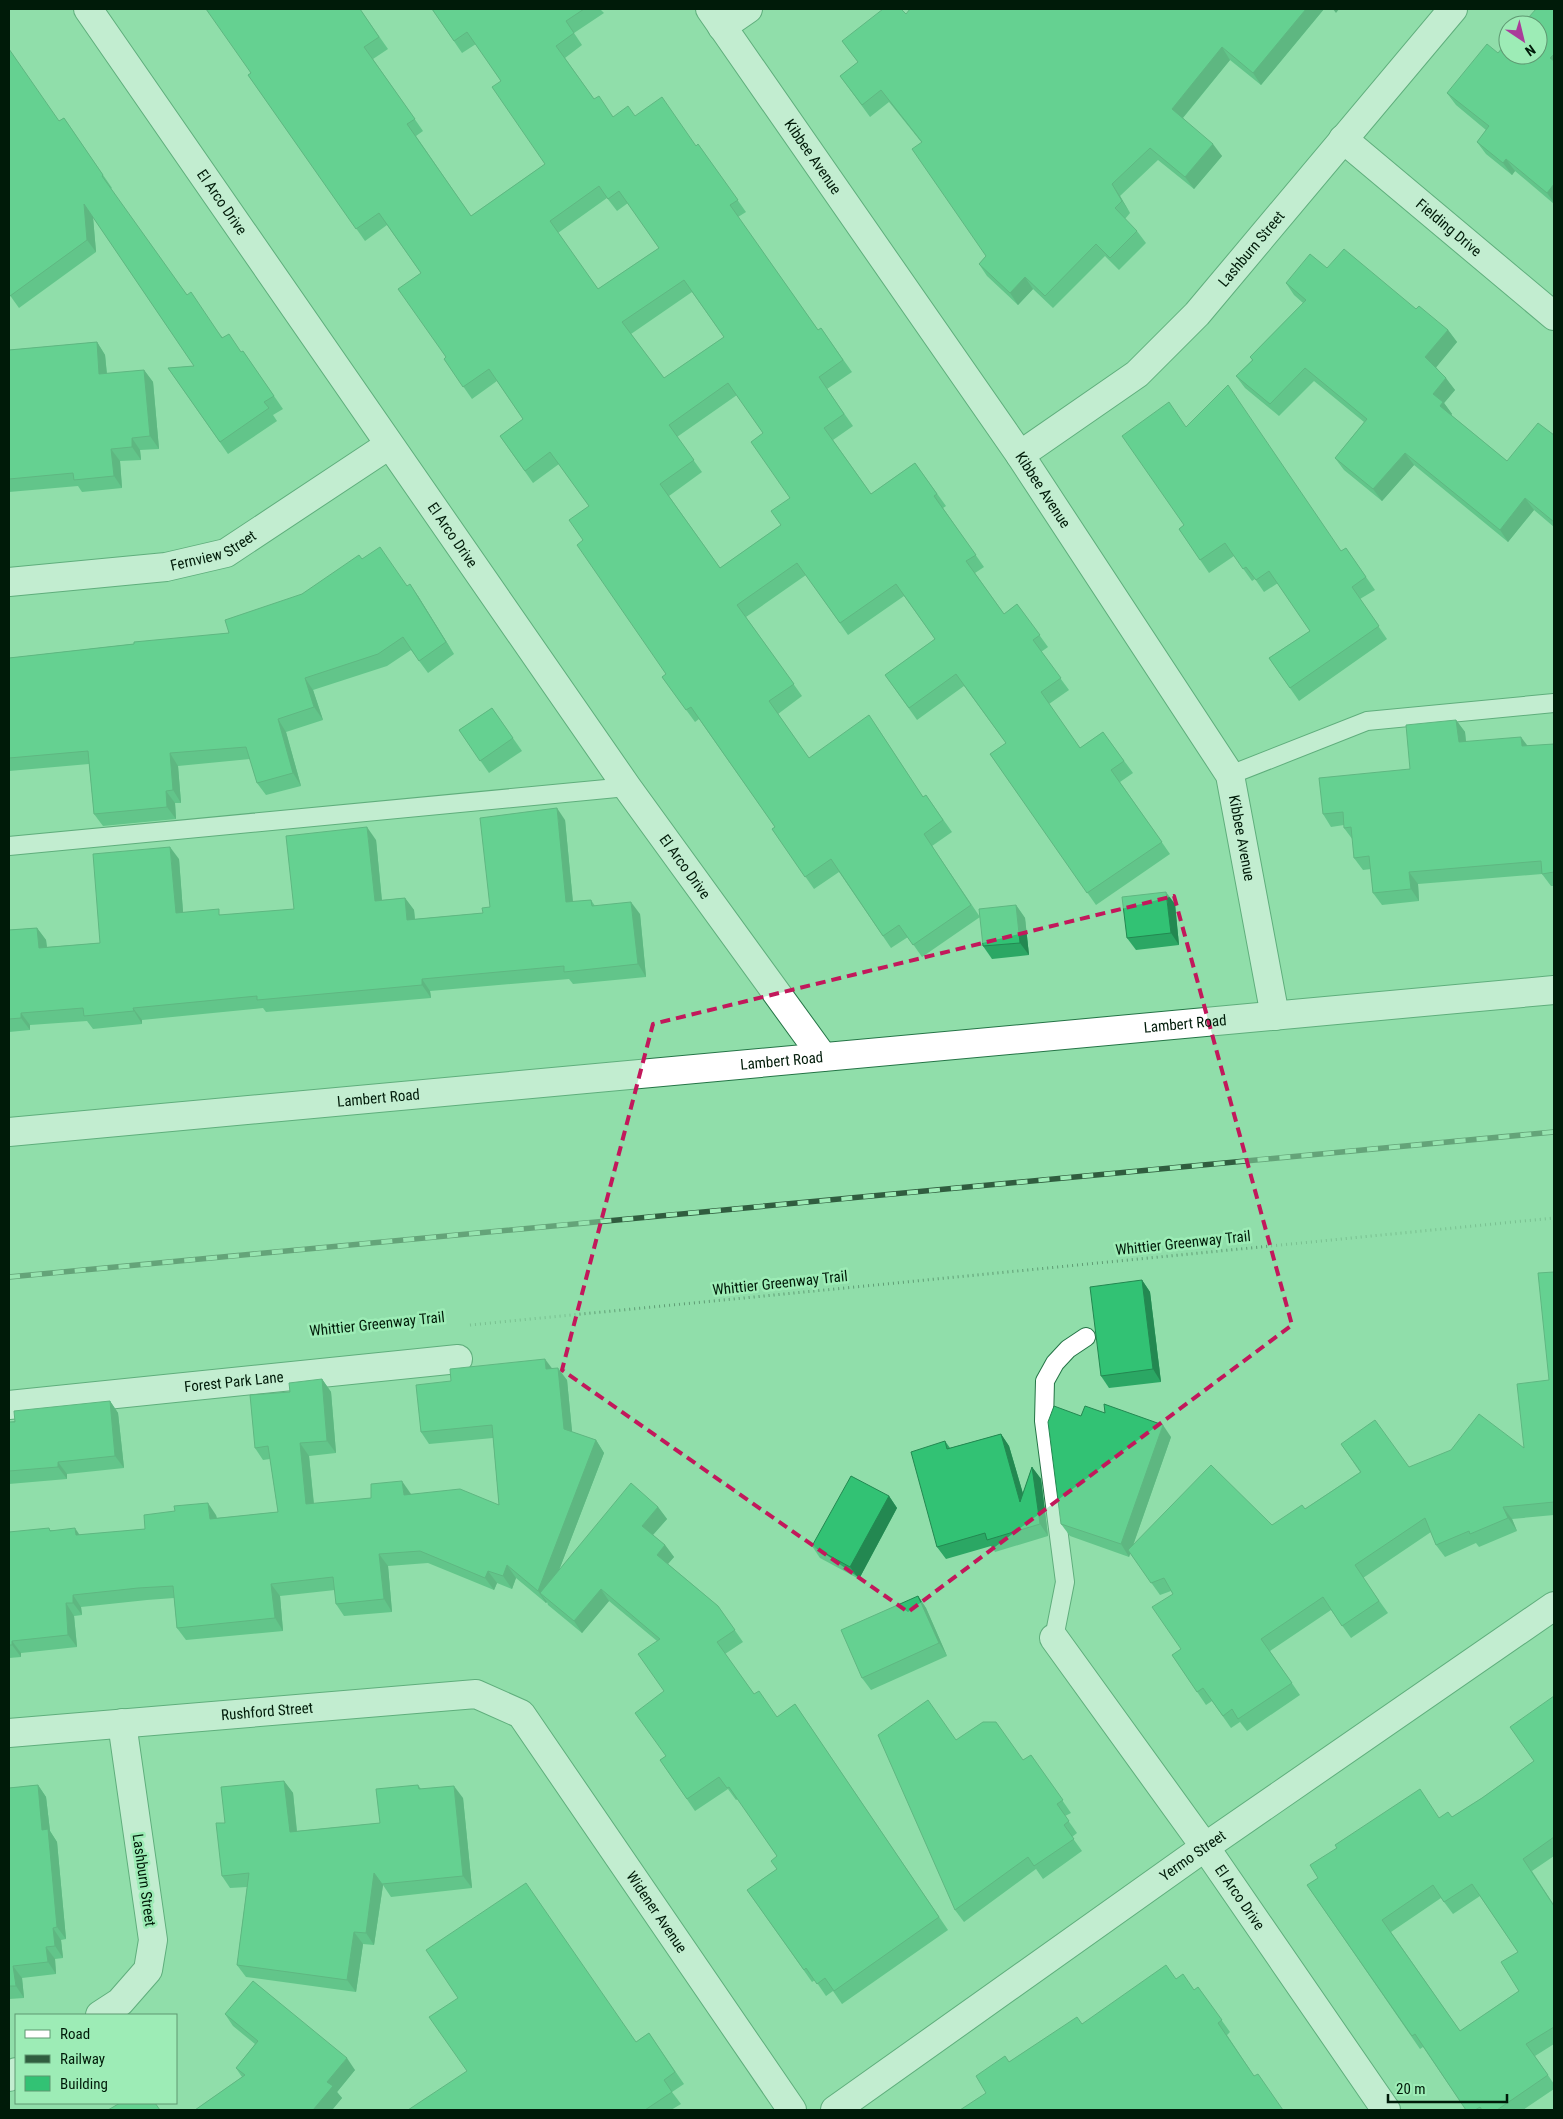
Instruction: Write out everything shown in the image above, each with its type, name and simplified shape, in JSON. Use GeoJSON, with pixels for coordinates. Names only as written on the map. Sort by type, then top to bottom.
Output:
{"type":"FeatureCollection","features":[{"type":"Feature","properties":{"kind":"street","name":"El Arco Drive"},"geometry":{"type":"LineString","coordinates":[[88,9],[627,787],[823,1058]]}},
{"type":"Feature","properties":{"kind":"street"},"geometry":{"type":"LineString","coordinates":[[716,18],[748,9]]}},
{"type":"Feature","properties":{"kind":"street","name":"Lashburn Street"},"geometry":{"type":"LineString","coordinates":[[1020,455],[1137,374],[1197,314],[1453,9]]}},
{"type":"Feature","properties":{"kind":"street","name":"Kibbee Avenue"},"geometry":{"type":"LineString","coordinates":[[716,18],[1020,455],[1230,774],[1275,1016]]}},
{"type":"Feature","properties":{"kind":"street","name":"Fielding Drive"},"geometry":{"type":"LineString","coordinates":[[1343,140],[1554,316]]}},
{"type":"Feature","properties":{"kind":"street","name":"Fernview Street"},"geometry":{"type":"LineString","coordinates":[[9,582],[166,567],[226,553],[390,444]]}},
{"type":"Feature","properties":{"kind":"street","name":"Lambert Road"},"geometry":{"type":"LineString","coordinates":[[9,1132],[1554,990]]}},
{"type":"Feature","properties":{"kind":"street","name":"Forest Park Lane"},"geometry":{"type":"LineString","coordinates":[[9,1405],[458,1359]]}},
{"type":"Feature","properties":{"kind":"street","name":"Yermo Street"},"geometry":{"type":"LineString","coordinates":[[835,2110],[1205,1847],[1554,1606]]}},
{"type":"Feature","properties":{"kind":"street","name":"El Arco Drive"},"geometry":{"type":"LineString","coordinates":[[1054,1638],[1205,1847],[1386,2110]]}},
{"type":"Feature","properties":{"kind":"street","name":"Rushford Street"},"geometry":{"type":"LineString","coordinates":[[9,1733],[476,1694],[521,1714]]}},
{"type":"Feature","properties":{"kind":"street","name":"Widener Avenue"},"geometry":{"type":"LineString","coordinates":[[521,1714],[792,2110]]}},
{"type":"Feature","properties":{"kind":"street","name":"Lashburn Street"},"geometry":{"type":"LineString","coordinates":[[102,2014],[120,2002],[148,1970],[153,1940],[122,1723]]}},
{"type":"Feature","properties":{"kind":"lane"},"geometry":{"type":"LineString","coordinates":[[1230,774],[1367,721],[1554,703]]}},
{"type":"Feature","properties":{"kind":"lane"},"geometry":{"type":"LineString","coordinates":[[9,846],[627,787]]}},
{"type":"Feature","properties":{"kind":"lane"},"geometry":{"type":"LineString","coordinates":[[1054,1638],[1065,1582],[1044,1421],[1045,1381],[1055,1363],[1068,1350],[1086,1337]]}},
{"type":"Feature","properties":{"kind":"path","name":"Whittier Greenway Trail"},"geometry":{"type":"LineString","coordinates":[[467,1326],[1554,1218]]}},
{"type":"Feature","properties":{"kind":"highlighted area"},"geometry":{"type":"Polygon","coordinates":[[[1174,896],[1292,1325],[908,1612],[562,1370],[653,1024],[1174,896]]]}},
{"type":"Feature","properties":{"kind":"building"},"geometry":{"type":"Polygon","coordinates":[[[206,9],[360,9],[379,37],[364,47],[415,119],[407,124],[471,216],[545,164],[492,87],[501,81],[467,32],[454,41],[432,9],[584,9],[566,21],[574,33],[556,46],[594,99],[599,96],[613,117],[628,106],[635,116],[662,97],[696,146],[698,144],[738,200],[730,205],[818,330],[821,328],[843,360],[819,377],[844,414],[824,428],[871,494],[915,463],[937,494],[934,496],[976,555],[966,561],[1004,614],[1017,604],[1040,635],[1033,640],[1061,678],[1041,692],[1080,748],[1103,732],[1124,761],[1111,770],[1162,842],[1087,893],[990,754],[1006,743],[956,674],[909,708],[885,675],[935,639],[896,584],[840,623],[797,563],[737,605],[794,684],[769,701],[809,758],[869,715],[923,797],[926,795],[943,820],[924,834],[971,905],[913,945],[899,925],[883,936],[831,859],[805,877],[772,829],[775,827],[691,707],[686,710],[662,677],[666,674],[577,545],[583,540],[569,520],[589,506],[550,452],[525,471],[500,436],[523,419],[489,369],[463,387],[444,359],[446,357],[398,289],[421,273],[379,213],[356,229],[248,75],[251,73],[206,9]],[[599,186],[550,221],[598,289],[659,248],[619,191],[608,199],[599,186]],[[684,280],[622,322],[664,378],[724,337],[684,280]],[[728,383],[669,425],[694,460],[660,484],[720,568],[781,525],[771,511],[790,498],[751,442],[763,433],[728,383]]]}},
{"type":"Feature","properties":{"kind":"building"},"geometry":{"type":"Polygon","coordinates":[[[883,9],[901,9],[906,14],[910,9],[1306,9],[1253,73],[1222,47],[1172,109],[1213,144],[1185,177],[1150,148],[1112,184],[1122,201],[1115,208],[1137,231],[1110,258],[1096,244],[1045,296],[1025,277],[1010,293],[979,264],[986,256],[912,149],[922,142],[881,90],[862,105],[840,76],[858,62],[842,41],[883,9]]]}},
{"type":"Feature","properties":{"kind":"building"},"geometry":{"type":"Polygon","coordinates":[[[1536,9],[1554,9],[1554,54],[1550,58],[1554,61],[1554,184],[1547,193],[1506,159],[1503,163],[1477,142],[1489,126],[1447,93],[1487,44],[1498,53],[1498,65],[1548,65],[1548,15],[1531,15],[1536,9]]]}},
{"type":"Feature","properties":{"kind":"building"},"geometry":{"type":"Polygon","coordinates":[[[9,49],[59,121],[64,118],[102,176],[187,295],[191,292],[222,338],[229,334],[274,396],[264,402],[269,408],[220,442],[168,368],[194,366],[84,204],[87,240],[10,296],[9,49]]]}},
{"type":"Feature","properties":{"kind":"building"},"geometry":{"type":"Polygon","coordinates":[[[1344,249],[1416,309],[1419,306],[1448,330],[1425,357],[1446,378],[1433,394],[1443,402],[1440,406],[1507,461],[1538,423],[1554,435],[1554,522],[1525,498],[1500,530],[1405,453],[1373,489],[1335,458],[1367,419],[1305,368],[1270,404],[1236,376],[1253,360],[1250,357],[1306,300],[1286,283],[1310,254],[1327,268],[1344,249]]]}},
{"type":"Feature","properties":{"kind":"building"},"geometry":{"type":"Polygon","coordinates":[[[97,342],[99,374],[144,370],[150,436],[132,438],[132,447],[111,449],[114,476],[74,480],[73,473],[9,479],[9,350],[97,342]]]}},
{"type":"Feature","properties":{"kind":"building"},"geometry":{"type":"Polygon","coordinates":[[[1228,385],[1341,551],[1346,548],[1366,577],[1352,587],[1379,626],[1290,688],[1269,658],[1310,631],[1269,571],[1256,580],[1246,567],[1243,569],[1225,543],[1200,560],[1179,529],[1184,525],[1122,436],[1169,402],[1186,427],[1228,385]]]}},
{"type":"Feature","properties":{"kind":"building"},"geometry":{"type":"Polygon","coordinates":[[[380,547],[407,586],[410,584],[446,642],[419,661],[403,637],[378,654],[305,678],[314,707],[278,719],[293,773],[257,783],[246,747],[170,753],[173,790],[166,791],[167,807],[94,814],[88,751],[9,758],[9,658],[134,644],[134,642],[229,633],[225,620],[302,594],[359,555],[362,559],[380,547]]]}},
{"type":"Feature","properties":{"kind":"building"},"geometry":{"type":"Polygon","coordinates":[[[492,708],[513,738],[480,761],[459,730],[492,708]]]}},
{"type":"Feature","properties":{"kind":"building"},"geometry":{"type":"Polygon","coordinates":[[[1456,720],[1459,742],[1521,737],[1522,746],[1554,744],[1554,872],[1542,874],[1541,861],[1409,872],[1411,889],[1373,893],[1369,856],[1354,858],[1351,827],[1344,828],[1343,812],[1323,814],[1319,778],[1410,769],[1406,725],[1456,720]]]}},
{"type":"Feature","properties":{"kind":"building"},"geometry":{"type":"Polygon","coordinates":[[[557,808],[566,902],[591,900],[592,906],[631,902],[638,964],[564,972],[564,966],[422,979],[422,985],[257,1000],[257,996],[133,1008],[134,1011],[84,1016],[83,1008],[21,1013],[21,1018],[9,1019],[9,930],[37,928],[39,948],[100,943],[93,854],[170,847],[176,913],[219,909],[219,915],[294,909],[286,836],[367,827],[375,901],[405,898],[407,920],[483,913],[482,908],[490,907],[480,818],[557,808]]]}},
{"type":"Feature","properties":{"kind":"building"},"geometry":{"type":"Polygon","coordinates":[[[1166,892],[1171,933],[1127,938],[1122,897],[1166,892]]]}},
{"type":"Feature","properties":{"kind":"building"},"geometry":{"type":"Polygon","coordinates":[[[1016,905],[1020,943],[983,946],[979,909],[1016,905]]]}},
{"type":"Feature","properties":{"kind":"building"},"geometry":{"type":"Polygon","coordinates":[[[1554,1272],[1554,1502],[1503,1507],[1508,1518],[1470,1534],[1469,1531],[1436,1545],[1425,1518],[1355,1565],[1379,1601],[1342,1626],[1323,1597],[1261,1639],[1292,1683],[1238,1719],[1232,1709],[1223,1716],[1203,1688],[1197,1692],[1172,1655],[1181,1649],[1152,1607],[1173,1594],[1164,1578],[1151,1583],[1128,1550],[1211,1465],[1272,1525],[1302,1505],[1305,1509],[1361,1472],[1341,1444],[1375,1420],[1409,1467],[1451,1450],[1479,1414],[1524,1448],[1517,1384],[1549,1380],[1538,1273],[1554,1272]]]}},
{"type":"Feature","properties":{"kind":"building"},"geometry":{"type":"Polygon","coordinates":[[[1142,1280],[1153,1369],[1101,1376],[1090,1287],[1142,1280]]]}},
{"type":"Feature","properties":{"kind":"building"},"geometry":{"type":"Polygon","coordinates":[[[545,1359],[546,1369],[558,1368],[564,1429],[596,1440],[538,1591],[507,1565],[503,1576],[488,1571],[485,1578],[420,1551],[379,1554],[384,1599],[336,1604],[333,1577],[271,1584],[275,1618],[177,1628],[173,1586],[73,1595],[73,1603],[66,1603],[68,1635],[12,1641],[12,1645],[9,1645],[9,1532],[49,1528],[50,1531],[75,1528],[76,1535],[145,1529],[144,1515],[175,1511],[174,1506],[208,1503],[210,1519],[278,1512],[268,1446],[255,1448],[250,1395],[290,1392],[289,1383],[322,1379],[327,1441],[300,1443],[306,1504],[371,1498],[371,1484],[402,1481],[404,1495],[460,1489],[499,1505],[492,1425],[421,1432],[416,1385],[451,1381],[450,1369],[545,1359]]]}},
{"type":"Feature","properties":{"kind":"building"},"geometry":{"type":"Polygon","coordinates":[[[110,1401],[115,1456],[58,1462],[58,1467],[9,1471],[9,1422],[15,1422],[14,1411],[110,1401]]]}},
{"type":"Feature","properties":{"kind":"building"},"geometry":{"type":"Polygon","coordinates":[[[1104,1404],[1163,1425],[1121,1544],[1061,1524],[1048,1422],[1054,1406],[1081,1416],[1085,1406],[1105,1413],[1104,1404]]]}},
{"type":"Feature","properties":{"kind":"building"},"geometry":{"type":"Polygon","coordinates":[[[1001,1434],[1020,1502],[1032,1467],[1040,1524],[987,1540],[985,1533],[937,1547],[911,1452],[945,1441],[947,1449],[1001,1434]]]}},
{"type":"Feature","properties":{"kind":"building"},"geometry":{"type":"Polygon","coordinates":[[[851,1476],[889,1496],[850,1567],[812,1546],[851,1476]]]}},
{"type":"Feature","properties":{"kind":"building"},"geometry":{"type":"Polygon","coordinates":[[[631,1483],[658,1507],[642,1526],[665,1545],[657,1555],[718,1606],[735,1630],[717,1642],[754,1694],[759,1691],[777,1717],[795,1704],[939,1917],[834,1991],[825,1978],[817,1984],[806,1968],[804,1970],[747,1890],[777,1869],[771,1861],[777,1856],[729,1787],[727,1788],[719,1777],[687,1799],[660,1760],[666,1756],[635,1713],[664,1691],[638,1654],[660,1639],[601,1589],[574,1621],[540,1593],[631,1483]]]}},
{"type":"Feature","properties":{"kind":"building"},"geometry":{"type":"Polygon","coordinates":[[[918,1596],[939,1643],[862,1678],[841,1630],[918,1596]]]}},
{"type":"Feature","properties":{"kind":"building"},"geometry":{"type":"Polygon","coordinates":[[[1554,1696],[1554,1837],[1523,1859],[1554,1906],[1554,2027],[1526,2044],[1548,2075],[1497,2110],[1482,2110],[1480,2107],[1475,2110],[1466,2110],[1415,2034],[1412,2036],[1307,1885],[1318,1878],[1310,1865],[1337,1848],[1335,1845],[1420,1789],[1439,1818],[1448,1812],[1452,1817],[1534,1761],[1510,1727],[1554,1696]],[[1472,1884],[1444,1902],[1433,1885],[1382,1920],[1460,2031],[1519,1991],[1501,1962],[1518,1952],[1472,1884]]]}},
{"type":"Feature","properties":{"kind":"building"},"geometry":{"type":"Polygon","coordinates":[[[928,1700],[956,1740],[983,1722],[996,1722],[1023,1760],[1031,1755],[1063,1800],[1057,1804],[1069,1821],[1064,1825],[1074,1839],[1034,1866],[1028,1857],[955,1910],[878,1735],[928,1700]]]}},
{"type":"Feature","properties":{"kind":"building"},"geometry":{"type":"Polygon","coordinates":[[[284,1781],[290,1832],[380,1823],[376,1789],[418,1785],[419,1789],[454,1786],[463,1876],[382,1884],[374,1873],[366,1933],[354,1932],[347,1980],[237,1965],[249,1873],[222,1876],[216,1823],[225,1823],[221,1787],[284,1781]]]}},
{"type":"Feature","properties":{"kind":"building"},"geometry":{"type":"Polygon","coordinates":[[[38,1785],[42,1830],[48,1829],[57,1927],[53,1928],[55,1946],[46,1947],[48,1962],[13,1966],[16,1986],[9,1986],[9,1788],[38,1785]]]}},
{"type":"Feature","properties":{"kind":"building"},"geometry":{"type":"Polygon","coordinates":[[[526,1883],[636,2042],[649,2033],[675,2072],[664,2080],[672,2092],[645,2110],[408,2110],[467,2071],[429,2017],[458,1998],[426,1950],[526,1883]]]}},
{"type":"Feature","properties":{"kind":"building"},"geometry":{"type":"Polygon","coordinates":[[[1166,1965],[1176,1979],[1183,1974],[1194,1990],[1198,1987],[1222,2020],[1218,2023],[1254,2076],[1258,2074],[1283,2110],[960,2110],[986,2093],[976,2076],[1005,2056],[1009,2062],[1077,2017],[1082,2024],[1166,1965]]]}},
{"type":"Feature","properties":{"kind":"building"},"geometry":{"type":"Polygon","coordinates":[[[253,1981],[347,2058],[327,2082],[333,2086],[313,2110],[195,2110],[245,2075],[236,2068],[258,2041],[225,2014],[253,1981]]]}},
{"type":"Feature","properties":{"kind":"building"},"geometry":{"type":"Polygon","coordinates":[[[118,2104],[156,2104],[160,2110],[108,2110],[118,2104]]]}},
{"type":"Feature","properties":{"kind":"railway"},"geometry":{"type":"LineString","coordinates":[[9,1277],[1554,1132]]}}]}
